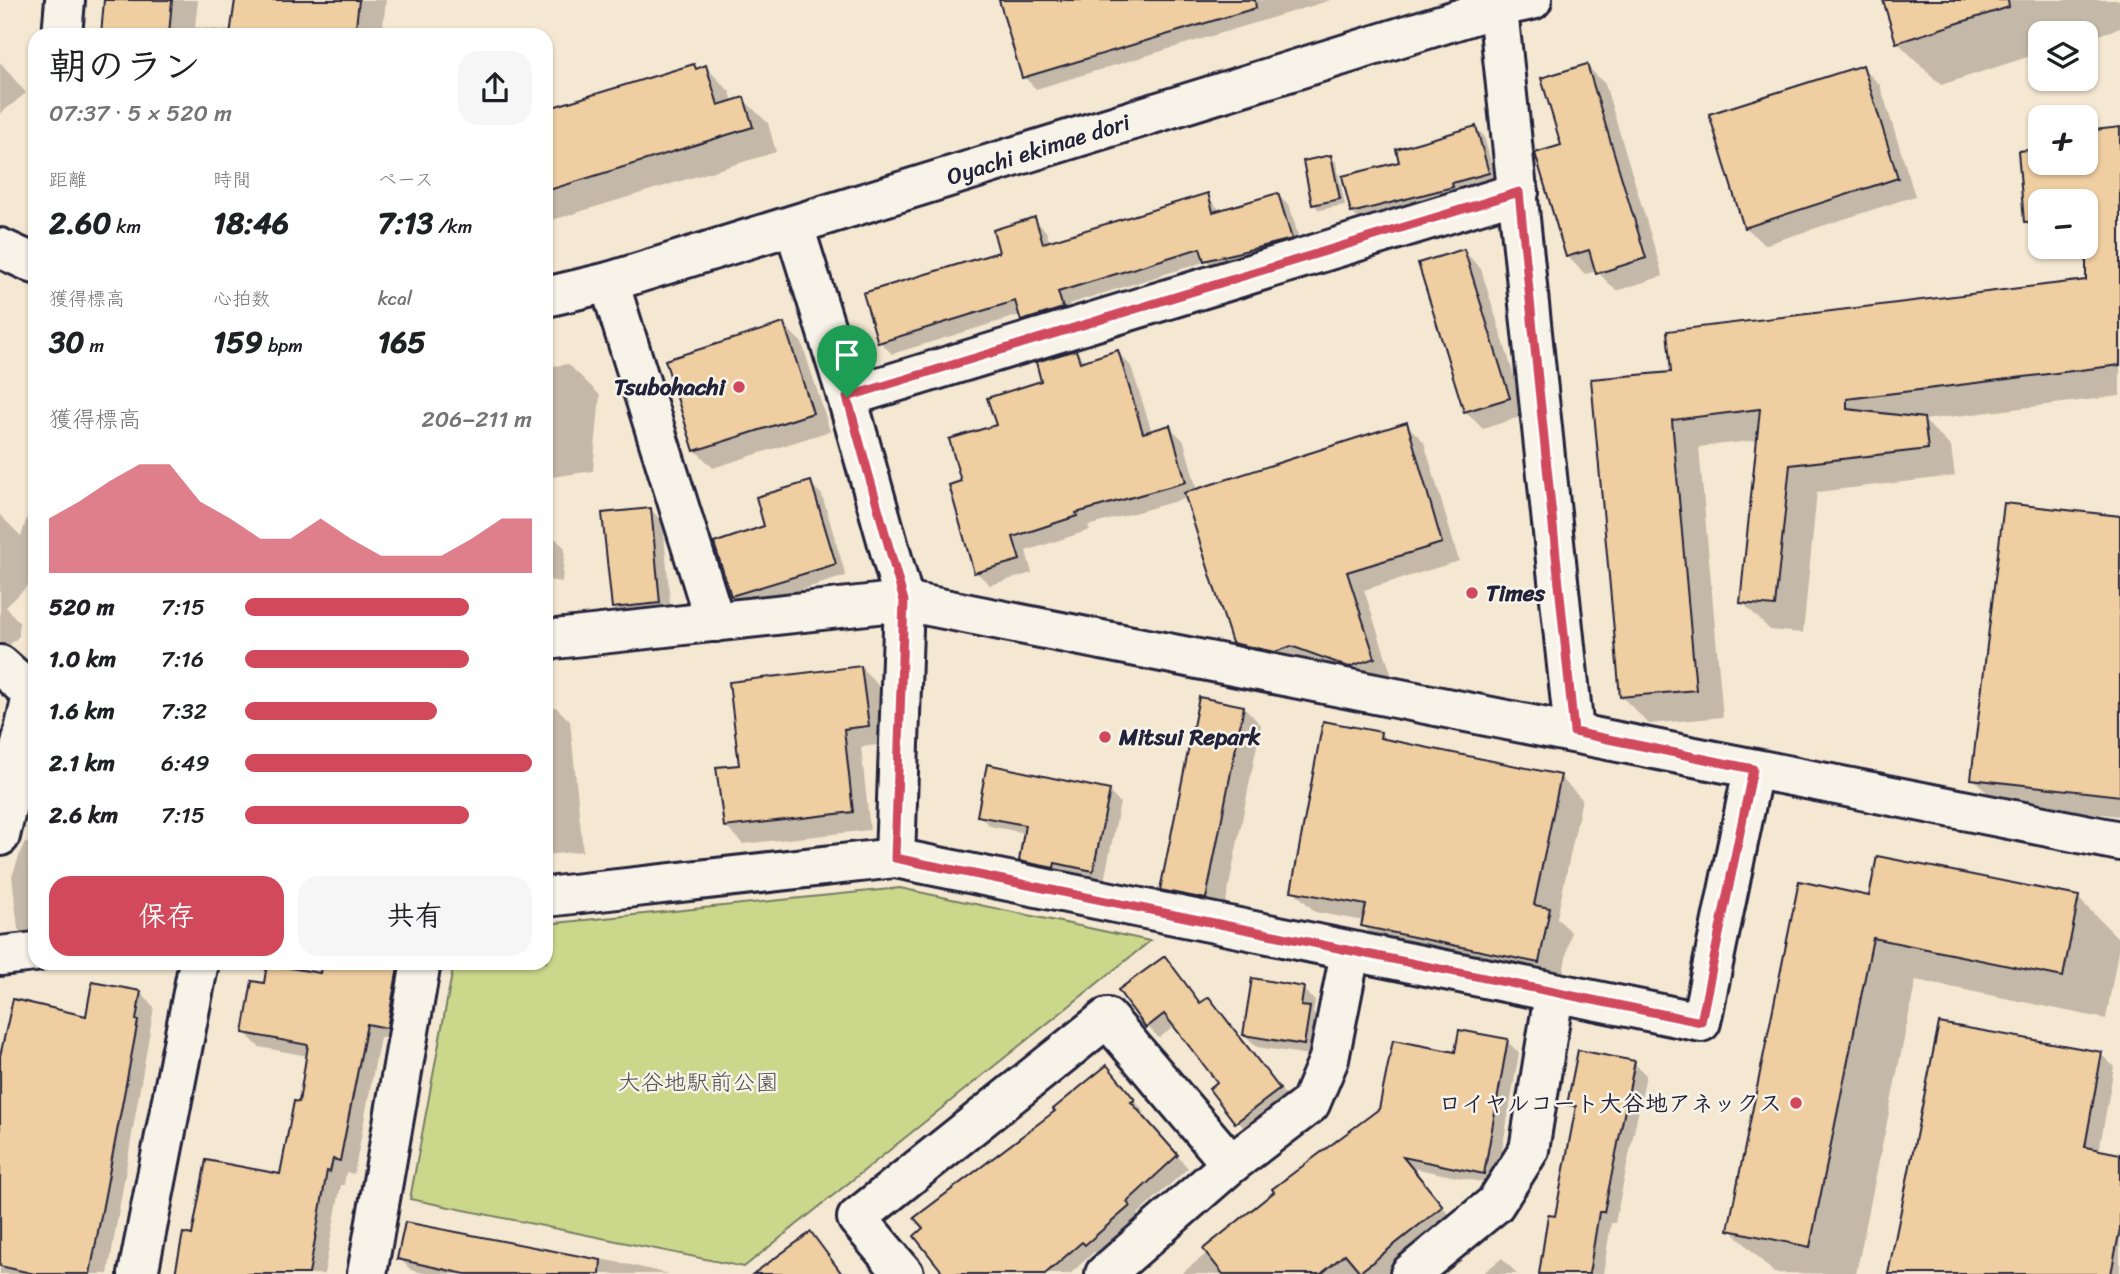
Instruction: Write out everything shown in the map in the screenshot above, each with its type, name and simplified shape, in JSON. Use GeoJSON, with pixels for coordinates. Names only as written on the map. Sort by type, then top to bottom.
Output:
{"type":"FeatureCollection","features":[{"type":"Feature","properties":{"kind":"street"},"geometry":{"type":"LineString","coordinates":[[63,28],[65,0]]}},
{"type":"Feature","properties":{"kind":"street"},"geometry":{"type":"LineString","coordinates":[[1509,2],[1519,192],[1574,732]]}},
{"type":"Feature","properties":{"kind":"street","name":"Oyachi ekimae dori"},"geometry":{"type":"LineString","coordinates":[[553,295],[609,282],[794,226],[1509,2]]}},
{"type":"Feature","properties":{"kind":"street"},"geometry":{"type":"LineString","coordinates":[[847,397],[1519,192]]}},
{"type":"Feature","properties":{"kind":"street"},"geometry":{"type":"LineString","coordinates":[[794,226],[847,397],[904,601],[895,858]]}},
{"type":"Feature","properties":{"kind":"street"},"geometry":{"type":"LineString","coordinates":[[0,248],[28,261]]}},
{"type":"Feature","properties":{"kind":"street"},"geometry":{"type":"LineString","coordinates":[[609,282],[715,622]]}},
{"type":"Feature","properties":{"kind":"street"},"geometry":{"type":"LineString","coordinates":[[553,639],[904,601],[2120,841]]}},
{"type":"Feature","properties":{"kind":"street"},"geometry":{"type":"LineString","coordinates":[[0,665],[28,691]]}},
{"type":"Feature","properties":{"kind":"street"},"geometry":{"type":"LineString","coordinates":[[0,836],[28,721]]}},
{"type":"Feature","properties":{"kind":"street"},"geometry":{"type":"LineString","coordinates":[[553,896],[895,858],[1350,953],[1701,1022],[1753,769]]}},
{"type":"Feature","properties":{"kind":"street"},"geometry":{"type":"LineString","coordinates":[[0,956],[28,953]]}},
{"type":"Feature","properties":{"kind":"street"},"geometry":{"type":"LineString","coordinates":[[1105,1274],[1231,1164],[1310,1104],[1329,1059],[1350,953]]}},
{"type":"Feature","properties":{"kind":"street"},"geometry":{"type":"LineString","coordinates":[[138,1274],[197,970]]}},
{"type":"Feature","properties":{"kind":"street"},"geometry":{"type":"LineString","coordinates":[[367,1274],[420,970]]}},
{"type":"Feature","properties":{"kind":"street"},"geometry":{"type":"LineString","coordinates":[[1410,1274],[1495,1204],[1529,1150],[1554,994]]}},
{"type":"Feature","properties":{"kind":"street"},"geometry":{"type":"LineString","coordinates":[[904,1274],[857,1218],[1107,1018],[1231,1164]]}},
{"type":"Feature","properties":{"kind":"green space","name":"大谷地駅前公園"},"geometry":{"type":"Polygon","coordinates":[[[900,888],[1150,941],[744,1267],[410,1199],[453,970],[553,970],[553,923],[900,888]]]}},
{"type":"Feature","properties":{"kind":"building"},"geometry":{"type":"Polygon","coordinates":[[[104,0],[172,0],[170,28],[102,28],[104,0]]]}},
{"type":"Feature","properties":{"kind":"building"},"geometry":{"type":"Polygon","coordinates":[[[235,0],[359,0],[356,28],[231,28],[235,0]]]}},
{"type":"Feature","properties":{"kind":"building"},"geometry":{"type":"Polygon","coordinates":[[[999,0],[1255,0],[1256,8],[1022,78],[999,0]]]}},
{"type":"Feature","properties":{"kind":"building"},"geometry":{"type":"Polygon","coordinates":[[[1883,0],[2008,0],[2009,7],[1896,43],[1883,0]]]}},
{"type":"Feature","properties":{"kind":"building"},"geometry":{"type":"Polygon","coordinates":[[[694,64],[696,69],[706,65],[718,105],[744,97],[753,127],[553,189],[553,107],[694,64]]]}},
{"type":"Feature","properties":{"kind":"building"},"geometry":{"type":"Polygon","coordinates":[[[1587,64],[1646,258],[1596,274],[1589,250],[1566,257],[1535,153],[1561,145],[1541,78],[1587,64]]]}},
{"type":"Feature","properties":{"kind":"building"},"geometry":{"type":"Polygon","coordinates":[[[1863,65],[1898,178],[1744,228],[1709,114],[1863,65]]]}},
{"type":"Feature","properties":{"kind":"building"},"geometry":{"type":"Polygon","coordinates":[[[1476,126],[1489,173],[1452,183],[1453,187],[1351,213],[1342,176],[1399,162],[1396,149],[1476,126]]]}},
{"type":"Feature","properties":{"kind":"building"},"geometry":{"type":"Polygon","coordinates":[[[2120,127],[2120,365],[1847,399],[1847,409],[1924,418],[1928,449],[1790,465],[1775,606],[1740,603],[1760,409],[1672,420],[1696,690],[1620,697],[1591,379],[1671,372],[1667,331],[2086,280],[2086,259],[2098,259],[2098,189],[2028,189],[2028,222],[2024,222],[2018,151],[2028,150],[2028,175],[2098,175],[2098,130],[2120,127]]]}},
{"type":"Feature","properties":{"kind":"building"},"geometry":{"type":"Polygon","coordinates":[[[1331,155],[1340,199],[1312,205],[1303,161],[1331,155]]]}},
{"type":"Feature","properties":{"kind":"building"},"geometry":{"type":"Polygon","coordinates":[[[1208,193],[1213,212],[1278,193],[1292,239],[1204,261],[1200,248],[1058,292],[1063,308],[1021,321],[1015,301],[878,343],[863,293],[999,252],[993,230],[1035,217],[1043,243],[1208,193]]]}},
{"type":"Feature","properties":{"kind":"building"},"geometry":{"type":"Polygon","coordinates":[[[1464,249],[1510,398],[1464,412],[1418,263],[1464,249]]]}},
{"type":"Feature","properties":{"kind":"building","name":"Tsubohachi"},"geometry":{"type":"Polygon","coordinates":[[[784,323],[813,413],[694,451],[665,360],[784,323]]]}},
{"type":"Feature","properties":{"kind":"building"},"geometry":{"type":"Polygon","coordinates":[[[1076,350],[1080,362],[1118,350],[1143,433],[1170,425],[1186,482],[1076,513],[1077,516],[1013,537],[1020,560],[974,573],[949,485],[961,481],[949,439],[996,425],[987,398],[1041,381],[1036,362],[1076,350]]]}},
{"type":"Feature","properties":{"kind":"building"},"geometry":{"type":"Polygon","coordinates":[[[1407,422],[1442,543],[1347,572],[1375,658],[1349,667],[1291,646],[1275,652],[1232,643],[1184,493],[1407,422]]]}},
{"type":"Feature","properties":{"kind":"building"},"geometry":{"type":"Polygon","coordinates":[[[811,481],[836,564],[731,596],[714,543],[764,526],[756,497],[811,481]]]}},
{"type":"Feature","properties":{"kind":"building"},"geometry":{"type":"Polygon","coordinates":[[[2004,503],[2120,516],[2120,796],[1971,779],[2004,503]]]}},
{"type":"Feature","properties":{"kind":"building"},"geometry":{"type":"Polygon","coordinates":[[[651,508],[660,603],[612,608],[602,513],[651,508]]]}},
{"type":"Feature","properties":{"kind":"building"},"geometry":{"type":"Polygon","coordinates":[[[861,666],[869,726],[844,729],[853,812],[724,827],[716,767],[739,765],[729,682],[861,666]]]}},
{"type":"Feature","properties":{"kind":"building"},"geometry":{"type":"Polygon","coordinates":[[[1199,697],[1244,706],[1206,899],[1160,890],[1199,697]]]}},
{"type":"Feature","properties":{"kind":"building"},"geometry":{"type":"Polygon","coordinates":[[[1323,721],[1381,732],[1380,738],[1561,775],[1534,905],[1550,908],[1539,963],[1361,926],[1366,905],[1291,891],[1323,721]]]}},
{"type":"Feature","properties":{"kind":"building"},"geometry":{"type":"Polygon","coordinates":[[[987,764],[1110,790],[1093,871],[1055,863],[1054,868],[1019,861],[1025,825],[977,816],[987,764]]]}},
{"type":"Feature","properties":{"kind":"building","name":"ロイヤルコート大谷地アネックス"},"geometry":{"type":"Polygon","coordinates":[[[1877,856],[2079,896],[2063,977],[1873,938],[1810,1247],[1728,1230],[1799,881],[1869,896],[1877,856]]]}},
{"type":"Feature","properties":{"kind":"building"},"geometry":{"type":"Polygon","coordinates":[[[1165,956],[1200,1003],[1209,997],[1280,1089],[1235,1123],[1209,1089],[1217,1082],[1164,1014],[1146,1028],[1118,990],[1165,956]]]}},
{"type":"Feature","properties":{"kind":"building"},"geometry":{"type":"Polygon","coordinates":[[[266,970],[320,973],[321,970],[398,970],[387,1028],[367,1024],[340,1161],[333,1159],[330,1172],[327,1171],[309,1274],[175,1274],[183,1233],[192,1235],[206,1160],[280,1174],[294,1101],[299,1102],[308,1045],[243,1033],[252,981],[264,983],[266,970]]]}},
{"type":"Feature","properties":{"kind":"building"},"geometry":{"type":"Polygon","coordinates":[[[1252,978],[1304,987],[1301,1006],[1310,1007],[1304,1045],[1243,1035],[1252,978]]]}},
{"type":"Feature","properties":{"kind":"building"},"geometry":{"type":"Polygon","coordinates":[[[92,982],[141,991],[138,1021],[90,1274],[35,1274],[0,1266],[0,1056],[13,999],[86,1016],[92,982]]]}},
{"type":"Feature","properties":{"kind":"building"},"geometry":{"type":"Polygon","coordinates":[[[1939,1023],[2102,1052],[2085,1147],[2120,1154],[2120,1229],[2111,1274],[1888,1274],[1939,1023]]]}},
{"type":"Feature","properties":{"kind":"building"},"geometry":{"type":"Polygon","coordinates":[[[1459,1030],[1508,1039],[1484,1174],[1403,1157],[1443,1206],[1360,1272],[1345,1254],[1321,1274],[1223,1274],[1203,1249],[1274,1192],[1272,1189],[1379,1109],[1393,1040],[1455,1052],[1459,1030]]]}},
{"type":"Feature","properties":{"kind":"building"},"geometry":{"type":"Polygon","coordinates":[[[1578,1050],[1635,1061],[1604,1212],[1599,1212],[1589,1274],[1539,1274],[1548,1215],[1555,1216],[1576,1106],[1567,1105],[1578,1050]]]}},
{"type":"Feature","properties":{"kind":"building"},"geometry":{"type":"Polygon","coordinates":[[[1107,1065],[1135,1100],[1131,1102],[1178,1155],[1127,1202],[1130,1206],[1085,1245],[1082,1242],[1045,1274],[944,1274],[914,1236],[923,1228],[914,1218],[1055,1111],[1053,1109],[1107,1065]]]}},
{"type":"Feature","properties":{"kind":"building"},"geometry":{"type":"Polygon","coordinates":[[[405,1222],[601,1260],[600,1274],[465,1274],[397,1259],[405,1222]]]}},
{"type":"Feature","properties":{"kind":"building"},"geometry":{"type":"Polygon","coordinates":[[[811,1232],[842,1274],[753,1274],[811,1232]]]}},
{"type":"Feature","properties":{"kind":"place","name":"Tsubohachi"},"geometry":{"type":"Point","coordinates":[739,387]}},
{"type":"Feature","properties":{"kind":"place","name":"Times"},"geometry":{"type":"Point","coordinates":[1472,593]}},
{"type":"Feature","properties":{"kind":"place","name":"Mitsui Repark"},"geometry":{"type":"Point","coordinates":[1105,737]}},
{"type":"Feature","properties":{"kind":"place","name":"ロイヤルコート大谷地アネックス"},"geometry":{"type":"Point","coordinates":[1796,1103]}},
{"type":"Feature","properties":{"kind":"route"},"geometry":{"type":"LineString","coordinates":[[1519,192],[1574,732],[1753,769],[1701,1022],[1350,953],[895,858],[904,601],[847,397],[1519,192]]}}]}
